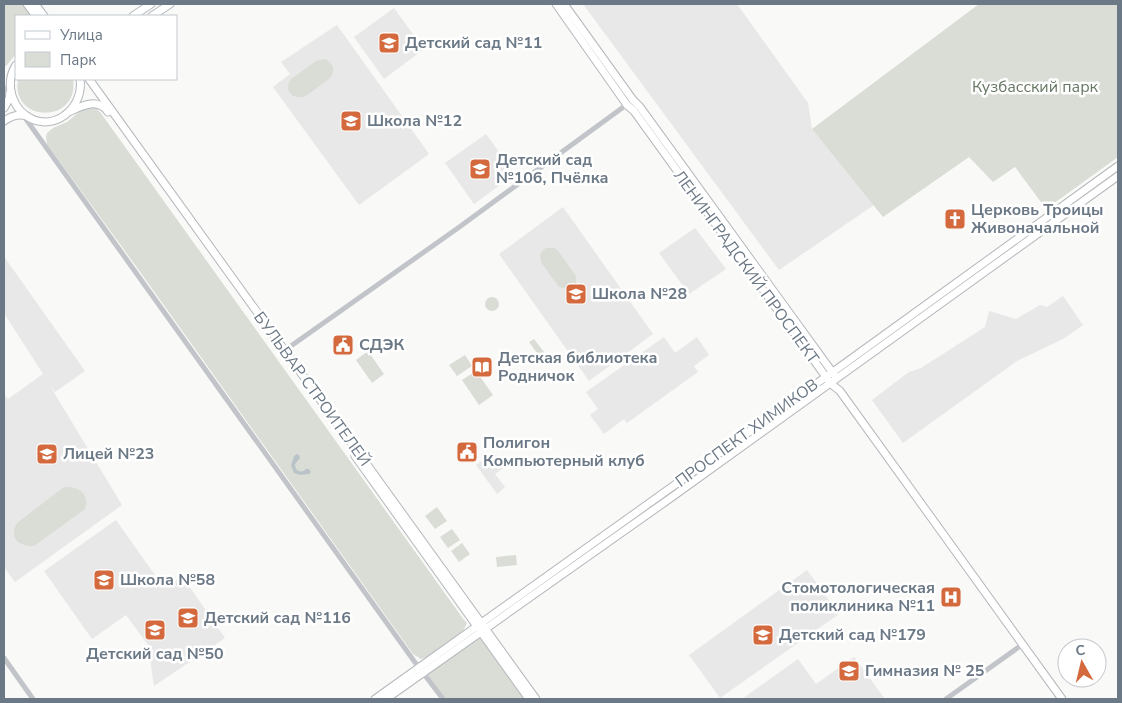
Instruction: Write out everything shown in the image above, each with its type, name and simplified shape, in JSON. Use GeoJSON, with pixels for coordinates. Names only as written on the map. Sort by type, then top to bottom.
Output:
{"type":"FeatureCollection","features":[{"type":"Feature","properties":{"kind":"main road"},"geometry":{"type":"LineString","coordinates":[[27,4],[35,15]]}},
{"type":"Feature","properties":{"kind":"main road"},"geometry":{"type":"LineString","coordinates":[[36,4],[43,15]]}},
{"type":"Feature","properties":{"kind":"main road"},"geometry":{"type":"LineString","coordinates":[[135,15],[151,4]]}},
{"type":"Feature","properties":{"kind":"main road"},"geometry":{"type":"LineString","coordinates":[[154,15],[170,4]]}},
{"type":"Feature","properties":{"kind":"main road","name":"ЛЕНИНГРАДСКИЙ ПРОСПЕКТ"},"geometry":{"type":"LineString","coordinates":[[556,4],[630,103],[640,107],[840,391],[1023,644]]}},
{"type":"Feature","properties":{"kind":"main road","name":"ЛЕНИНГРАДСКИЙ ПРОСПЕКТ"},"geometry":{"type":"LineString","coordinates":[[564,4],[630,103]]}},
{"type":"Feature","properties":{"kind":"main road"},"geometry":{"type":"LineString","coordinates":[[4,108],[7,103],[11,76],[15,67]]}},
{"type":"Feature","properties":{"kind":"main road"},"geometry":{"type":"LineString","coordinates":[[9,93],[25,114],[35,120],[48,121],[60,118],[71,111],[80,95],[81,80]]}},
{"type":"Feature","properties":{"kind":"main road","name":"БУЛЬВАР СТРОИТЕЛЕЙ"},"geometry":{"type":"LineString","coordinates":[[90,80],[282,351]]}},
{"type":"Feature","properties":{"kind":"main road","name":"БУЛЬВАР СТРОИТЕЛЕЙ"},"geometry":{"type":"LineString","coordinates":[[71,111],[81,106],[93,104],[100,104],[106,108],[481,628],[529,699]]}},
{"type":"Feature","properties":{"kind":"main road"},"geometry":{"type":"LineString","coordinates":[[4,121],[14,115],[25,114]]}},
{"type":"Feature","properties":{"kind":"main road","name":"ПРОСПЕКТ ХИМИКОВ"},"geometry":{"type":"LineString","coordinates":[[831,378],[1118,166]]}},
{"type":"Feature","properties":{"kind":"main road","name":"ПРОСПЕКТ ХИМИКОВ"},"geometry":{"type":"LineString","coordinates":[[375,699],[421,670],[481,628],[1118,176]]}},
{"type":"Feature","properties":{"kind":"main road","name":"БУЛЬВАР СТРОИТЕЛЕЙ"},"geometry":{"type":"LineString","coordinates":[[481,628],[536,699]]}},
{"type":"Feature","properties":{"kind":"main road"},"geometry":{"type":"LineString","coordinates":[[1023,644],[1062,699]]}},
{"type":"Feature","properties":{"kind":"main road","name":"ПРОСПЕКТ ХИМИКОВ"},"geometry":{"type":"LineString","coordinates":[[386,699],[421,670]]}},
{"type":"Feature","properties":{"kind":"street"},"geometry":{"type":"LineString","coordinates":[[282,351],[630,103]]}},
{"type":"Feature","properties":{"kind":"street"},"geometry":{"type":"LineString","coordinates":[[25,114],[443,699]]}},
{"type":"Feature","properties":{"kind":"street"},"geometry":{"type":"LineString","coordinates":[[946,699],[1023,644]]}},
{"type":"Feature","properties":{"kind":"street"},"geometry":{"type":"LineString","coordinates":[[4,658],[33,699]]}},
{"type":"Feature","properties":{"kind":"shaded area"},"geometry":{"type":"Polygon","coordinates":[[[583,4],[737,4],[808,103],[812,129],[874,205],[779,270],[583,4]]]}},
{"type":"Feature","properties":{"kind":"shaded area","name":"Детский сад №11"},"geometry":{"type":"Polygon","coordinates":[[[394,8],[424,49],[384,79],[354,37],[394,8]]]}},
{"type":"Feature","properties":{"kind":"shaded area","name":"Школа №12"},"geometry":{"type":"Polygon","coordinates":[[[337,25],[429,154],[359,205],[273,87],[290,74],[281,62],[337,25]]]}},
{"type":"Feature","properties":{"kind":"shaded area","name":"Детский сад №106, Пчёлка"},"geometry":{"type":"Polygon","coordinates":[[[486,134],[515,174],[474,204],[445,163],[486,134]]]}},
{"type":"Feature","properties":{"kind":"shaded area","name":"Школа №28"},"geometry":{"type":"Polygon","coordinates":[[[563,207],[653,334],[589,381],[499,254],[563,207]]]}},
{"type":"Feature","properties":{"kind":"shaded area"},"geometry":{"type":"Polygon","coordinates":[[[695,228],[726,269],[689,294],[659,253],[695,228]]]}},
{"type":"Feature","properties":{"kind":"shaded area","name":"Лицей №23"},"geometry":{"type":"Polygon","coordinates":[[[5,258],[85,371],[55,392],[50,386],[122,505],[15,582],[4,567],[4,394],[8,399],[43,374],[4,313],[5,258]]]}},
{"type":"Feature","properties":{"kind":"shaded area"},"geometry":{"type":"Polygon","coordinates":[[[1063,296],[1083,325],[1063,339],[1017,361],[903,443],[872,400],[909,372],[921,368],[985,327],[989,311],[1016,319],[1040,305],[1047,307],[1063,296]]]}},
{"type":"Feature","properties":{"kind":"shaded area"},"geometry":{"type":"Polygon","coordinates":[[[664,337],[675,353],[697,337],[709,355],[694,366],[698,372],[627,423],[624,419],[604,434],[590,415],[598,409],[586,392],[664,337]]]}},
{"type":"Feature","properties":{"kind":"shaded area"},"geometry":{"type":"Polygon","coordinates":[[[494,452],[505,467],[495,474],[505,487],[497,494],[476,465],[494,452]]]}},
{"type":"Feature","properties":{"kind":"shaded area"},"geometry":{"type":"Polygon","coordinates":[[[297,454],[300,458],[295,464],[297,470],[304,471],[309,469],[311,472],[309,474],[300,475],[294,473],[291,466],[294,456],[297,454]]]}},
{"type":"Feature","properties":{"kind":"shaded area"},"geometry":{"type":"Polygon","coordinates":[[[116,520],[164,588],[182,576],[225,638],[154,686],[148,645],[126,615],[92,639],[44,571],[116,520]]]}},
{"type":"Feature","properties":{"kind":"shaded area"},"geometry":{"type":"Polygon","coordinates":[[[807,570],[839,614],[720,698],[689,655],[807,570]]]}},
{"type":"Feature","properties":{"kind":"shaded area","name":"Гимназия № 25"},"geometry":{"type":"Polygon","coordinates":[[[854,657],[885,699],[742,699],[798,659],[816,684],[854,657]]]}},
{"type":"Feature","properties":{"kind":"green space"},"geometry":{"type":"Polygon","coordinates":[[[4,4],[22,4],[30,15],[15,15],[15,55],[4,67],[4,4]]]}},
{"type":"Feature","properties":{"kind":"green space","name":"Кузбасский парк"},"geometry":{"type":"Polygon","coordinates":[[[979,4],[1118,4],[1118,157],[1046,209],[1015,167],[993,182],[969,157],[883,217],[812,129],[979,4]]]}},
{"type":"Feature","properties":{"kind":"green space"},"geometry":{"type":"Polygon","coordinates":[[[325,59],[333,67],[330,78],[305,96],[297,97],[290,94],[288,87],[291,79],[316,61],[325,59]]]}},
{"type":"Feature","properties":{"kind":"green space"},"geometry":{"type":"Polygon","coordinates":[[[18,80],[73,80],[72,94],[66,104],[57,111],[45,113],[34,111],[24,104],[18,94],[18,80]]]}},
{"type":"Feature","properties":{"kind":"green space"},"geometry":{"type":"Polygon","coordinates":[[[92,107],[100,112],[467,623],[463,631],[427,657],[421,659],[413,654],[47,144],[47,133],[53,128],[67,122],[84,108],[92,107]]]}},
{"type":"Feature","properties":{"kind":"green space"},"geometry":{"type":"Polygon","coordinates":[[[546,248],[555,248],[576,276],[576,284],[572,289],[559,287],[541,262],[540,255],[546,248]]]}},
{"type":"Feature","properties":{"kind":"green space"},"geometry":{"type":"Polygon","coordinates":[[[489,297],[495,297],[499,304],[495,311],[489,311],[485,307],[485,301],[489,297]]]}},
{"type":"Feature","properties":{"kind":"green space"},"geometry":{"type":"Polygon","coordinates":[[[534,339],[547,356],[542,360],[529,342],[534,339]]]}},
{"type":"Feature","properties":{"kind":"green space"},"geometry":{"type":"Polygon","coordinates":[[[368,351],[384,374],[372,383],[356,360],[368,351]]]}},
{"type":"Feature","properties":{"kind":"green space"},"geometry":{"type":"Polygon","coordinates":[[[465,355],[472,366],[457,376],[449,365],[465,355]]]}},
{"type":"Feature","properties":{"kind":"green space"},"geometry":{"type":"Polygon","coordinates":[[[476,371],[493,395],[479,405],[462,380],[476,371]]]}},
{"type":"Feature","properties":{"kind":"green space"},"geometry":{"type":"Polygon","coordinates":[[[64,487],[74,488],[85,495],[85,509],[34,546],[23,545],[17,541],[14,529],[17,523],[64,487]]]}},
{"type":"Feature","properties":{"kind":"green space"},"geometry":{"type":"Polygon","coordinates":[[[437,507],[447,521],[435,529],[425,516],[437,507]]]}},
{"type":"Feature","properties":{"kind":"green space"},"geometry":{"type":"Polygon","coordinates":[[[452,529],[460,540],[448,548],[440,537],[452,529]]]}},
{"type":"Feature","properties":{"kind":"green space"},"geometry":{"type":"Polygon","coordinates":[[[462,543],[470,554],[459,562],[451,551],[462,543]]]}},
{"type":"Feature","properties":{"kind":"green space"},"geometry":{"type":"Polygon","coordinates":[[[516,555],[517,565],[497,567],[496,557],[516,555]]]}},
{"type":"Feature","properties":{"kind":"green space"},"geometry":{"type":"Polygon","coordinates":[[[481,632],[529,699],[443,699],[423,673],[481,632]]]}},
{"type":"Feature","properties":{"kind":"place","name":"Детский сад №11"},"geometry":{"type":"Point","coordinates":[389,43]}},
{"type":"Feature","properties":{"kind":"place","name":"Школа №12"},"geometry":{"type":"Point","coordinates":[351,121]}},
{"type":"Feature","properties":{"kind":"place","name":"Детский сад №106, Пчёлка"},"geometry":{"type":"Point","coordinates":[480,169]}},
{"type":"Feature","properties":{"kind":"place","name":"Церковь Троицы Живоначальной"},"geometry":{"type":"Point","coordinates":[955,219]}},
{"type":"Feature","properties":{"kind":"place","name":"Школа №28"},"geometry":{"type":"Point","coordinates":[576,294]}},
{"type":"Feature","properties":{"kind":"place","name":"СДЭК"},"geometry":{"type":"Point","coordinates":[343,345]}},
{"type":"Feature","properties":{"kind":"place","name":"Детская библиотека Родничок"},"geometry":{"type":"Point","coordinates":[482,367]}},
{"type":"Feature","properties":{"kind":"place","name":"Полигон Компьютерный клуб"},"geometry":{"type":"Point","coordinates":[467,452]}},
{"type":"Feature","properties":{"kind":"place","name":"Лицей №23"},"geometry":{"type":"Point","coordinates":[47,454]}},
{"type":"Feature","properties":{"kind":"place","name":"Школа №58"},"geometry":{"type":"Point","coordinates":[104,580]}},
{"type":"Feature","properties":{"kind":"place","name":"Стомотологическая поликлиника №11"},"geometry":{"type":"Point","coordinates":[951,597]}},
{"type":"Feature","properties":{"kind":"place","name":"Детский сад №116"},"geometry":{"type":"Point","coordinates":[188,618]}},
{"type":"Feature","properties":{"kind":"place","name":"Детский сад №50"},"geometry":{"type":"Point","coordinates":[155,630]}},
{"type":"Feature","properties":{"kind":"place","name":"Детский сад №179"},"geometry":{"type":"Point","coordinates":[763,635]}},
{"type":"Feature","properties":{"kind":"place","name":"Гимназия № 25"},"geometry":{"type":"Point","coordinates":[849,671]}}]}
